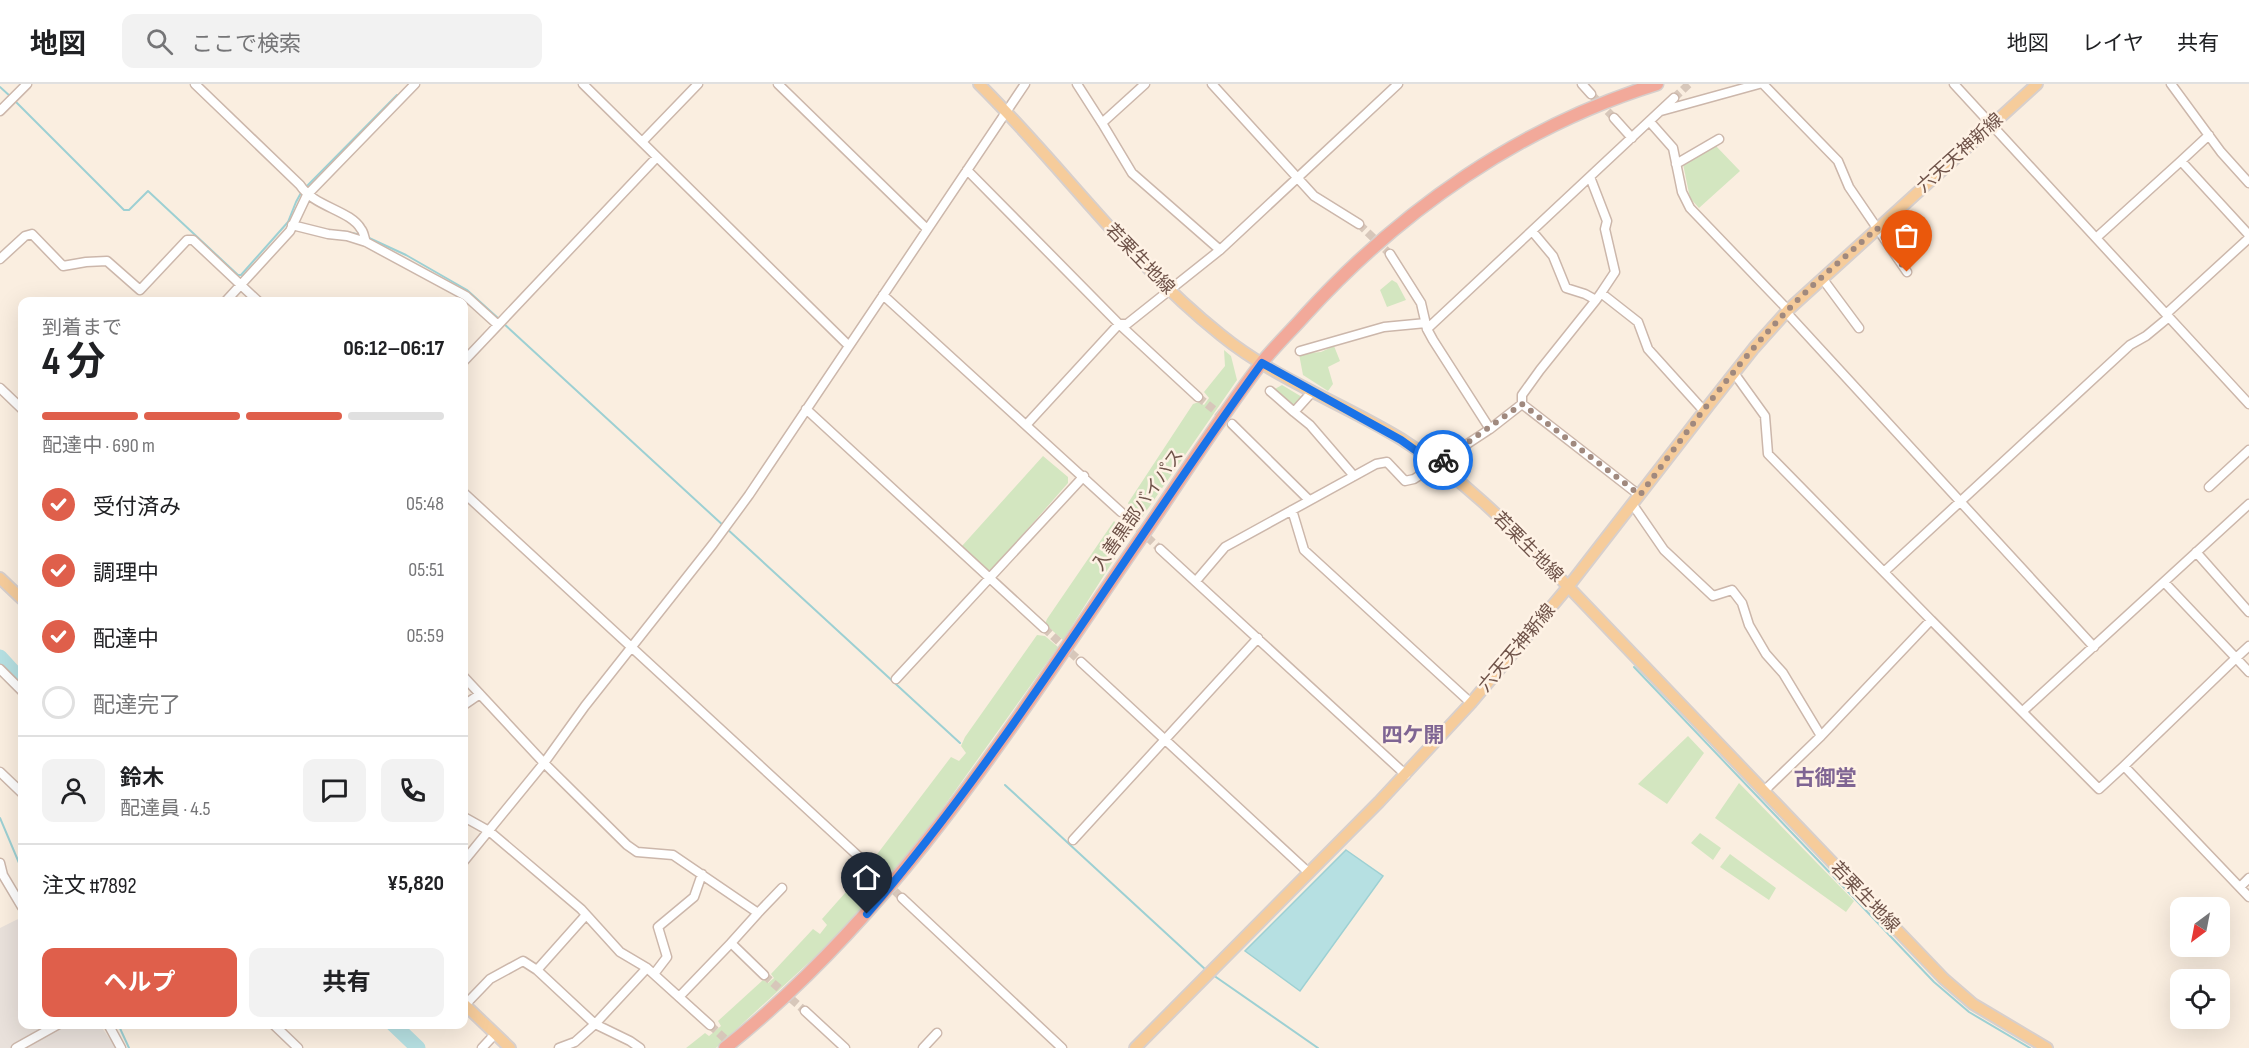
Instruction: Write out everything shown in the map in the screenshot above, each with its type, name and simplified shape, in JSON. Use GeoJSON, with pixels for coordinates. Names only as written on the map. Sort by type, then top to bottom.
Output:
{"type":"FeatureCollection","features":[{"type":"Feature","properties":{"kind":"highway","name":"入善黒部バイパス"},"geometry":{"type":"LineString","coordinates":[[725,1048],[750,1028],[854,929],[905,869],[962,797],[1262,363],[1325,293],[1385,236],[1441,193],[1502,153],[1576,116],[1628,93],[1657,84]]}},
{"type":"Feature","properties":{"kind":"main road","name":"若栗生地線"},"geometry":{"type":"LineString","coordinates":[[979,84],[1007,111],[1091,207],[1170,290],[1222,336],[1262,363],[1401,440],[1470,491],[1511,528],[1944,979],[1972,1004],[2047,1048]]}},
{"type":"Feature","properties":{"kind":"main road","name":"六天天神新線"},"geometry":{"type":"LineString","coordinates":[[1135,1048],[1406,775],[1471,703],[1568,587],[1734,373],[1787,311],[2037,84]]}},
{"type":"Feature","properties":{"kind":"main road"},"geometry":{"type":"LineString","coordinates":[[0,578],[18,595]]}},
{"type":"Feature","properties":{"kind":"main road"},"geometry":{"type":"LineString","coordinates":[[468,1008],[510,1048]]}},
{"type":"Feature","properties":{"kind":"street"},"geometry":{"type":"LineString","coordinates":[[0,111],[27,84]]}},
{"type":"Feature","properties":{"kind":"street"},"geometry":{"type":"LineString","coordinates":[[195,84],[300,185],[307,195],[355,222],[362,229],[366,242]]}},
{"type":"Feature","properties":{"kind":"street"},"geometry":{"type":"LineString","coordinates":[[229,297],[290,231],[307,195],[415,84]]}},
{"type":"Feature","properties":{"kind":"street"},"geometry":{"type":"LineString","coordinates":[[583,84],[849,346]]}},
{"type":"Feature","properties":{"kind":"street"},"geometry":{"type":"LineString","coordinates":[[642,142],[698,84]]}},
{"type":"Feature","properties":{"kind":"street"},"geometry":{"type":"LineString","coordinates":[[778,84],[927,229]]}},
{"type":"Feature","properties":{"kind":"street"},"geometry":{"type":"LineString","coordinates":[[468,856],[544,764],[585,706],[749,495],[1025,84]]}},
{"type":"Feature","properties":{"kind":"street"},"geometry":{"type":"LineString","coordinates":[[1077,84],[1132,173],[1220,250]]}},
{"type":"Feature","properties":{"kind":"street"},"geometry":{"type":"LineString","coordinates":[[1102,123],[1145,84]]}},
{"type":"Feature","properties":{"kind":"street"},"geometry":{"type":"LineString","coordinates":[[1212,84],[1296,178],[1326,205],[1359,224]]}},
{"type":"Feature","properties":{"kind":"street"},"geometry":{"type":"LineString","coordinates":[[1582,84],[1591,94]]}},
{"type":"Feature","properties":{"kind":"street"},"geometry":{"type":"LineString","coordinates":[[1660,112],[1761,84],[1838,161],[1849,187],[1907,272]]}},
{"type":"Feature","properties":{"kind":"street"},"geometry":{"type":"LineString","coordinates":[[1954,84],[2249,404]]}},
{"type":"Feature","properties":{"kind":"street"},"geometry":{"type":"LineString","coordinates":[[2171,84],[2249,183]]}},
{"type":"Feature","properties":{"kind":"street"},"geometry":{"type":"LineString","coordinates":[[1027,424],[1119,324],[1127,324],[1220,250],[1396,85]]}},
{"type":"Feature","properties":{"kind":"street"},"geometry":{"type":"LineString","coordinates":[[1300,351],[1384,327],[1426,326],[1532,231],[1674,98]]}},
{"type":"Feature","properties":{"kind":"street"},"geometry":{"type":"LineString","coordinates":[[1614,118],[1632,138]]}},
{"type":"Feature","properties":{"kind":"street"},"geometry":{"type":"LineString","coordinates":[[1650,122],[1673,148],[1682,192],[1690,208],[2094,647]]}},
{"type":"Feature","properties":{"kind":"street"},"geometry":{"type":"LineString","coordinates":[[2096,238],[2209,135]]}},
{"type":"Feature","properties":{"kind":"street"},"geometry":{"type":"LineString","coordinates":[[1676,164],[1719,139]]}},
{"type":"Feature","properties":{"kind":"street"},"geometry":{"type":"LineString","coordinates":[[468,358],[657,158]]}},
{"type":"Feature","properties":{"kind":"street"},"geometry":{"type":"LineString","coordinates":[[1885,571],[2130,345],[2146,336],[2249,236],[2181,161]]}},
{"type":"Feature","properties":{"kind":"street"},"geometry":{"type":"LineString","coordinates":[[967,170],[1119,324],[1198,396]]}},
{"type":"Feature","properties":{"kind":"street"},"geometry":{"type":"LineString","coordinates":[[1590,177],[1607,221],[1605,229],[1615,272],[1599,297],[1522,395],[1522,404],[1636,500],[1664,550],[1713,596],[1732,590],[1742,603],[1749,625],[1766,654],[1783,673],[1821,736]]}},
{"type":"Feature","properties":{"kind":"street"},"geometry":{"type":"LineString","coordinates":[[292,225],[366,242],[467,297]]}},
{"type":"Feature","properties":{"kind":"street"},"geometry":{"type":"LineString","coordinates":[[1532,231],[1553,256],[1566,288],[1599,297],[1638,322],[1648,349],[1704,411]]}},
{"type":"Feature","properties":{"kind":"street"},"geometry":{"type":"LineString","coordinates":[[0,259],[25,236],[32,234],[63,266],[107,261],[140,290],[187,240],[193,240],[253,297]]}},
{"type":"Feature","properties":{"kind":"street"},"geometry":{"type":"LineString","coordinates":[[1390,254],[1421,303],[1426,326],[1490,429]]}},
{"type":"Feature","properties":{"kind":"street"},"geometry":{"type":"LineString","coordinates":[[1822,278],[1859,328]]}},
{"type":"Feature","properties":{"kind":"street"},"geometry":{"type":"LineString","coordinates":[[883,295],[1121,512]]}},
{"type":"Feature","properties":{"kind":"street"},"geometry":{"type":"LineString","coordinates":[[468,298],[498,325]]}},
{"type":"Feature","properties":{"kind":"street"},"geometry":{"type":"LineString","coordinates":[[1734,373],[1766,416],[1768,454],[2099,789],[2249,646]]}},
{"type":"Feature","properties":{"kind":"street"},"geometry":{"type":"LineString","coordinates":[[0,388],[18,404]]}},
{"type":"Feature","properties":{"kind":"street"},"geometry":{"type":"LineString","coordinates":[[1270,391],[1310,425],[1354,476]]}},
{"type":"Feature","properties":{"kind":"street"},"geometry":{"type":"LineString","coordinates":[[1294,412],[1312,392]]}},
{"type":"Feature","properties":{"kind":"street"},"geometry":{"type":"LineString","coordinates":[[1196,581],[1225,547],[1309,500],[1376,464],[1387,462],[1405,481],[1414,479],[1490,429],[1522,404]]}},
{"type":"Feature","properties":{"kind":"street"},"geometry":{"type":"LineString","coordinates":[[806,409],[1044,628]]}},
{"type":"Feature","properties":{"kind":"street"},"geometry":{"type":"LineString","coordinates":[[1232,424],[1309,500]]}},
{"type":"Feature","properties":{"kind":"street"},"geometry":{"type":"LineString","coordinates":[[2209,487],[2249,450]]}},
{"type":"Feature","properties":{"kind":"street"},"geometry":{"type":"LineString","coordinates":[[896,679],[1084,476]]}},
{"type":"Feature","properties":{"kind":"street"},"geometry":{"type":"LineString","coordinates":[[468,497],[869,866]]}},
{"type":"Feature","properties":{"kind":"street"},"geometry":{"type":"LineString","coordinates":[[2023,711],[2249,504]]}},
{"type":"Feature","properties":{"kind":"street"},"geometry":{"type":"LineString","coordinates":[[1292,510],[1304,550],[1471,703]]}},
{"type":"Feature","properties":{"kind":"street"},"geometry":{"type":"LineString","coordinates":[[1160,549],[1406,775]]}},
{"type":"Feature","properties":{"kind":"street"},"geometry":{"type":"LineString","coordinates":[[2196,552],[2249,612]]}},
{"type":"Feature","properties":{"kind":"street"},"geometry":{"type":"LineString","coordinates":[[2164,582],[2249,672]]}},
{"type":"Feature","properties":{"kind":"street"},"geometry":{"type":"LineString","coordinates":[[1764,791],[1821,736],[1931,620]]}},
{"type":"Feature","properties":{"kind":"street"},"geometry":{"type":"LineString","coordinates":[[1073,840],[1258,638]]}},
{"type":"Feature","properties":{"kind":"street"},"geometry":{"type":"LineString","coordinates":[[1081,662],[1308,873]]}},
{"type":"Feature","properties":{"kind":"street"},"geometry":{"type":"LineString","coordinates":[[0,669],[18,687]]}},
{"type":"Feature","properties":{"kind":"street"},"geometry":{"type":"LineString","coordinates":[[468,681],[544,764],[627,845],[637,852],[673,855],[758,913]]}},
{"type":"Feature","properties":{"kind":"street"},"geometry":{"type":"LineString","coordinates":[[468,702],[480,694]]}},
{"type":"Feature","properties":{"kind":"street"},"geometry":{"type":"LineString","coordinates":[[2124,766],[2249,897]]}},
{"type":"Feature","properties":{"kind":"street"},"geometry":{"type":"LineString","coordinates":[[0,772],[18,789]]}},
{"type":"Feature","properties":{"kind":"street"},"geometry":{"type":"LineString","coordinates":[[468,819],[489,831],[586,915],[620,952],[650,971],[710,1025]]}},
{"type":"Feature","properties":{"kind":"street"},"geometry":{"type":"LineString","coordinates":[[0,863],[3,875],[18,900]]}},
{"type":"Feature","properties":{"kind":"street"},"geometry":{"type":"LineString","coordinates":[[559,1048],[576,1042],[667,957],[658,927],[694,897],[702,874]]}},
{"type":"Feature","properties":{"kind":"street"},"geometry":{"type":"LineString","coordinates":[[2240,887],[2249,878]]}},
{"type":"Feature","properties":{"kind":"street"},"geometry":{"type":"LineString","coordinates":[[679,997],[782,888]]}},
{"type":"Feature","properties":{"kind":"street"},"geometry":{"type":"LineString","coordinates":[[902,898],[1062,1048]]}},
{"type":"Feature","properties":{"kind":"street"},"geometry":{"type":"LineString","coordinates":[[537,970],[586,915]]}},
{"type":"Feature","properties":{"kind":"street"},"geometry":{"type":"LineString","coordinates":[[731,943],[764,975]]}},
{"type":"Feature","properties":{"kind":"street"},"geometry":{"type":"LineString","coordinates":[[468,1000],[490,979],[523,961],[537,970],[595,1024],[630,1041],[639,1048]]}},
{"type":"Feature","properties":{"kind":"street"},"geometry":{"type":"LineString","coordinates":[[805,1011],[844,1048]]}},
{"type":"Feature","properties":{"kind":"street"},"geometry":{"type":"LineString","coordinates":[[16,1048],[50,1029]]}},
{"type":"Feature","properties":{"kind":"street"},"geometry":{"type":"LineString","coordinates":[[111,1029],[121,1048]]}},
{"type":"Feature","properties":{"kind":"street"},"geometry":{"type":"LineString","coordinates":[[278,1029],[298,1048]]}},
{"type":"Feature","properties":{"kind":"street"},"geometry":{"type":"LineString","coordinates":[[923,1048],[937,1033]]}},
{"type":"Feature","properties":{"kind":"street"},"geometry":{"type":"LineString","coordinates":[[482,1048],[495,1034]]}},
{"type":"Feature","properties":{"kind":"shaded area"},"geometry":{"type":"Polygon","coordinates":[[[18,919],[18,1029],[103,1029],[116,1048],[0,1048],[0,928],[18,919]]]}},
{"type":"Feature","properties":{"kind":"green space"},"geometry":{"type":"Polygon","coordinates":[[[1715,145],[1740,171],[1699,208],[1690,198],[1683,164],[1715,145]]]}},
{"type":"Feature","properties":{"kind":"green space"},"geometry":{"type":"Polygon","coordinates":[[[1392,280],[1397,283],[1406,300],[1387,307],[1380,290],[1392,280]]]}},
{"type":"Feature","properties":{"kind":"green space"},"geometry":{"type":"Polygon","coordinates":[[[1334,346],[1340,361],[1328,367],[1333,384],[1328,391],[1303,375],[1299,354],[1321,352],[1334,346]]]}},
{"type":"Feature","properties":{"kind":"green space"},"geometry":{"type":"Polygon","coordinates":[[[1224,350],[1231,356],[1237,380],[1138,523],[1128,514],[1130,508],[1128,503],[1193,404],[1199,402],[1204,405],[1209,398],[1204,392],[1225,366],[1224,350]]]}},
{"type":"Feature","properties":{"kind":"green space"},"geometry":{"type":"Polygon","coordinates":[[[1282,385],[1302,397],[1293,406],[1273,390],[1282,385]]]}},
{"type":"Feature","properties":{"kind":"green space"},"geometry":{"type":"Polygon","coordinates":[[[1043,456],[1068,477],[1068,483],[990,572],[962,546],[1043,456]]]}},
{"type":"Feature","properties":{"kind":"green space"},"geometry":{"type":"Polygon","coordinates":[[[1125,520],[1134,528],[1063,640],[1045,624],[1047,619],[1114,521],[1120,527],[1125,520]]]}},
{"type":"Feature","properties":{"kind":"green space"},"geometry":{"type":"Polygon","coordinates":[[[1037,635],[1045,636],[1058,647],[930,826],[888,879],[872,864],[875,857],[951,757],[959,761],[966,753],[961,746],[965,737],[1037,635]]]}},
{"type":"Feature","properties":{"kind":"green space"},"geometry":{"type":"Polygon","coordinates":[[[1688,736],[1704,753],[1667,804],[1638,784],[1688,736]]]}},
{"type":"Feature","properties":{"kind":"green space"},"geometry":{"type":"Polygon","coordinates":[[[1739,783],[1854,901],[1846,912],[1715,818],[1739,783]]]}},
{"type":"Feature","properties":{"kind":"green space"},"geometry":{"type":"Polygon","coordinates":[[[1700,833],[1721,848],[1713,860],[1691,843],[1700,833]]]}},
{"type":"Feature","properties":{"kind":"green space"},"geometry":{"type":"Polygon","coordinates":[[[1730,854],[1776,888],[1769,900],[1720,867],[1730,854]]]}},
{"type":"Feature","properties":{"kind":"green space"},"geometry":{"type":"Polygon","coordinates":[[[861,875],[868,880],[873,875],[883,885],[842,932],[716,1048],[686,1048],[705,1033],[709,1036],[721,1026],[718,1021],[763,980],[768,983],[774,978],[771,974],[813,929],[820,934],[827,925],[822,919],[861,875]]]}},
{"type":"Feature","properties":{"kind":"water"},"geometry":{"type":"Polygon","coordinates":[[[1346,850],[1383,876],[1300,991],[1245,951],[1346,850]]]}},
{"type":"Feature","properties":{"kind":"waterway"},"geometry":{"type":"LineString","coordinates":[[0,87],[11,97]]}},
{"type":"Feature","properties":{"kind":"waterway"},"geometry":{"type":"LineString","coordinates":[[306,187],[397,95]]}},
{"type":"Feature","properties":{"kind":"waterway"},"geometry":{"type":"LineString","coordinates":[[15,101],[124,210],[129,210],[148,191],[238,275],[241,275],[288,222],[302,191]]}},
{"type":"Feature","properties":{"kind":"waterway"},"geometry":{"type":"LineString","coordinates":[[341,231],[362,235]]}},
{"type":"Feature","properties":{"kind":"waterway"},"geometry":{"type":"LineString","coordinates":[[367,237],[406,255],[467,290],[499,319]]}},
{"type":"Feature","properties":{"kind":"waterway"},"geometry":{"type":"LineString","coordinates":[[503,323],[960,743]]}},
{"type":"Feature","properties":{"kind":"waterway"},"geometry":{"type":"LineString","coordinates":[[0,657],[18,677]]}},
{"type":"Feature","properties":{"kind":"waterway"},"geometry":{"type":"LineString","coordinates":[[1634,667],[1934,982],[1969,1012],[2030,1048]]}},
{"type":"Feature","properties":{"kind":"waterway"},"geometry":{"type":"LineString","coordinates":[[1005,785],[1206,970]]}},
{"type":"Feature","properties":{"kind":"waterway"},"geometry":{"type":"LineString","coordinates":[[0,818],[18,861]]}},
{"type":"Feature","properties":{"kind":"waterway"},"geometry":{"type":"LineString","coordinates":[[1213,975],[1318,1048]]}},
{"type":"Feature","properties":{"kind":"waterway"},"geometry":{"type":"LineString","coordinates":[[120,1029],[129,1048]]}},
{"type":"Feature","properties":{"kind":"waterway"},"geometry":{"type":"LineString","coordinates":[[398,1029],[418,1048]]}},
{"type":"Feature","properties":{"kind":"tunnel"},"geometry":{"type":"LineString","coordinates":[[1674,98],[1689,84]]}},
{"type":"Feature","properties":{"kind":"tunnel"},"geometry":{"type":"LineString","coordinates":[[1591,94],[1614,118]]}},
{"type":"Feature","properties":{"kind":"tunnel"},"geometry":{"type":"LineString","coordinates":[[1359,224],[1390,254]]}},
{"type":"Feature","properties":{"kind":"tunnel"},"geometry":{"type":"LineString","coordinates":[[1198,397],[1227,420]]}},
{"type":"Feature","properties":{"kind":"tunnel"},"geometry":{"type":"LineString","coordinates":[[1121,512],[1160,549]]}},
{"type":"Feature","properties":{"kind":"tunnel"},"geometry":{"type":"LineString","coordinates":[[1044,628],[1081,662]]}},
{"type":"Feature","properties":{"kind":"tunnel"},"geometry":{"type":"LineString","coordinates":[[869,866],[902,898]]}},
{"type":"Feature","properties":{"kind":"tunnel"},"geometry":{"type":"LineString","coordinates":[[764,975],[805,1011]]}},
{"type":"Feature","properties":{"kind":"tunnel"},"geometry":{"type":"LineString","coordinates":[[710,1025],[735,1048]]}},
{"type":"Feature","properties":{"kind":"way so far"},"geometry":{"type":"LineString","coordinates":[[1443,460],[1490,429],[1522,404],[1640,495],[1754,348],[1788,310],[1877,228],[1907,272]]}},
{"type":"Feature","properties":{"kind":"district","name":"四ケ開"},"geometry":{"type":"Point","coordinates":[1413,735]}},
{"type":"Feature","properties":{"kind":"district","name":"古御堂"},"geometry":{"type":"Point","coordinates":[1825,778]}},
{"type":"Feature","properties":{"kind":"route"},"geometry":{"type":"LineString","coordinates":[[867,914],[962,797],[1262,363],[1401,440],[1436,465],[1443,460]]}}]}
